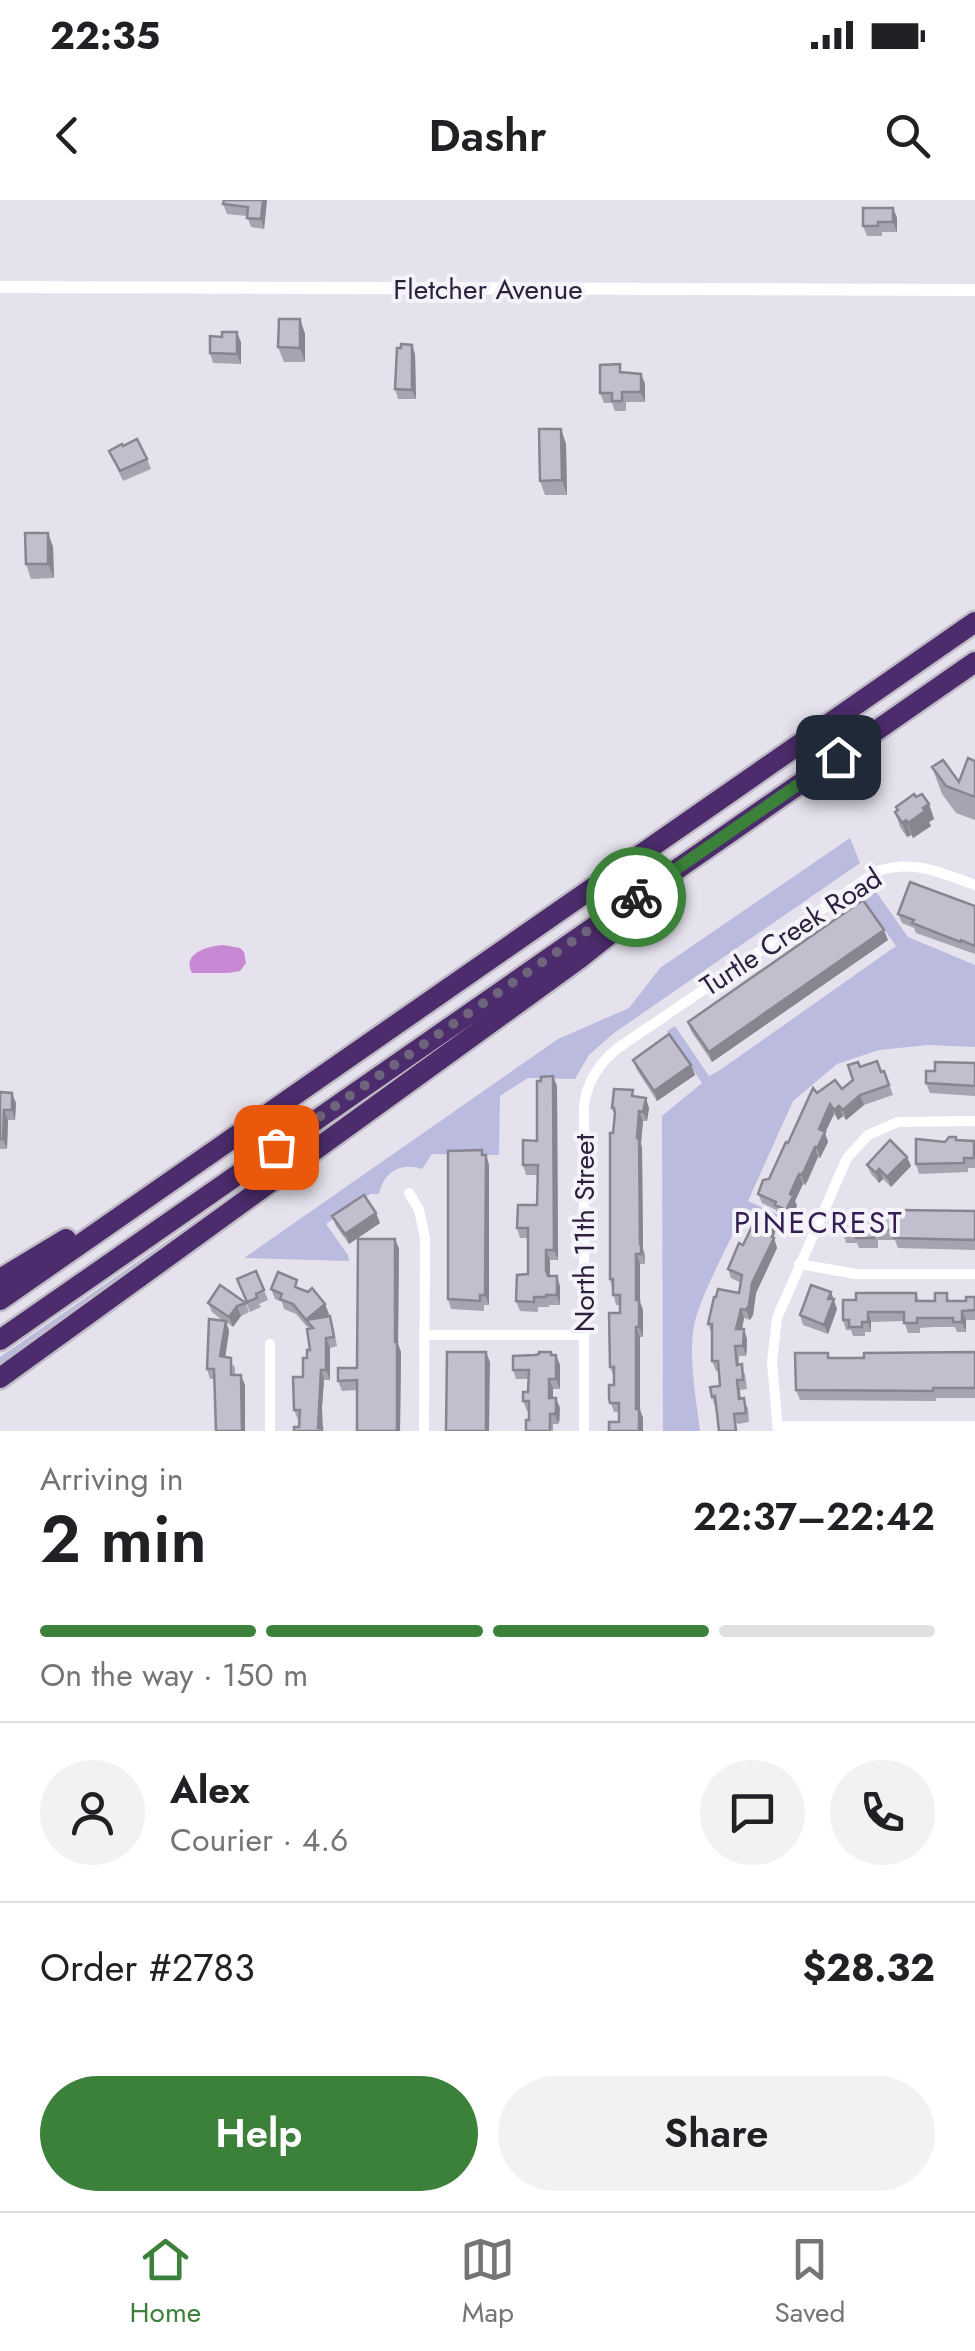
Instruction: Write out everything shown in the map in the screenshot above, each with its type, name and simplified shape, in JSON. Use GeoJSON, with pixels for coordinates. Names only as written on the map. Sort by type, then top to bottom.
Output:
{"type":"FeatureCollection","features":[{"type":"Feature","properties":{"kind":"highway"},"geometry":{"type":"LineString","coordinates":[[0,1300],[975,622]]}},
{"type":"Feature","properties":{"kind":"highway"},"geometry":{"type":"LineString","coordinates":[[0,1340],[975,662]]}},
{"type":"Feature","properties":{"kind":"highway"},"geometry":{"type":"LineString","coordinates":[[0,1378],[579,959],[810,776]]}},
{"type":"Feature","properties":{"kind":"highway"},"geometry":{"type":"LineString","coordinates":[[0,1279],[243,1131]]}},
{"type":"Feature","properties":{"kind":"street","name":"Fletcher Avenue"},"geometry":{"type":"LineString","coordinates":[[0,287],[975,290]]}},
{"type":"Feature","properties":{"kind":"street","name":"Turtle Creek Road"},"geometry":{"type":"LineString","coordinates":[[618,1048],[878,871],[920,866],[975,885]]}},
{"type":"Feature","properties":{"kind":"street","name":"North 11th Street"},"geometry":{"type":"LineString","coordinates":[[584,1431],[584,1106],[595,1072],[618,1048]]}},
{"type":"Feature","properties":{"kind":"street"},"geometry":{"type":"LineString","coordinates":[[975,1121],[908,1120],[874,1131],[856,1146],[783,1302],[773,1339],[772,1362],[777,1429],[975,1426]]}},
{"type":"Feature","properties":{"kind":"street"},"geometry":{"type":"LineString","coordinates":[[409,1193],[419,1210],[424,1238],[424,1431]]}},
{"type":"Feature","properties":{"kind":"street"},"geometry":{"type":"LineString","coordinates":[[800,1264],[856,1274],[975,1274]]}},
{"type":"Feature","properties":{"kind":"street"},"geometry":{"type":"LineString","coordinates":[[424,1335],[584,1334]]}},
{"type":"Feature","properties":{"kind":"street"},"geometry":{"type":"LineString","coordinates":[[270,1344],[270,1431]]}},
{"type":"Feature","properties":{"kind":"shaded area"},"geometry":{"type":"Polygon","coordinates":[[[850,838],[860,863],[614,1033],[589,1055],[575,1079],[528,1078],[500,1096],[499,1155],[432,1154],[422,1169],[407,1167],[394,1171],[379,1194],[370,1194],[326,1224],[349,1261],[244,1258],[558,1039],[629,1008],[660,968],[850,838]]]}},
{"type":"Feature","properties":{"kind":"shaded area"},"geometry":{"type":"Polygon","coordinates":[[[874,889],[908,937],[975,965],[975,1047],[928,1045],[879,1050],[837,1064],[793,1101],[748,1201],[799,1225],[794,1236],[743,1213],[707,1288],[694,1327],[693,1372],[700,1431],[663,1431],[662,1116],[702,1083],[667,1031],[675,1026],[709,1076],[720,1070],[896,946],[861,897],[874,889]]]}},
{"type":"Feature","properties":{"kind":"shaded area"},"geometry":{"type":"Polygon","coordinates":[[[223,945],[244,952],[246,963],[240,971],[192,973],[193,956],[203,949],[223,945]]]}},
{"type":"Feature","properties":{"kind":"shaded area"},"geometry":{"type":"Polygon","coordinates":[[[322,1134],[0,1367],[0,1357],[322,1134]]]}},
{"type":"Feature","properties":{"kind":"building"},"geometry":{"type":"Polygon","coordinates":[[[224,200],[263,200],[261,219],[247,218],[248,207],[223,204],[224,200]]]}},
{"type":"Feature","properties":{"kind":"building"},"geometry":{"type":"Polygon","coordinates":[[[863,208],[893,208],[893,222],[863,226],[863,208]]]}},
{"type":"Feature","properties":{"kind":"building"},"geometry":{"type":"Polygon","coordinates":[[[279,319],[300,319],[300,348],[278,347],[279,319]]]}},
{"type":"Feature","properties":{"kind":"building"},"geometry":{"type":"Polygon","coordinates":[[[222,332],[237,332],[237,354],[210,353],[210,336],[222,337],[222,332]]]}},
{"type":"Feature","properties":{"kind":"building"},"geometry":{"type":"Polygon","coordinates":[[[401,344],[412,345],[412,390],[395,389],[397,348],[401,344]]]}},
{"type":"Feature","properties":{"kind":"building"},"geometry":{"type":"Polygon","coordinates":[[[620,364],[620,372],[641,374],[641,392],[622,392],[622,401],[612,401],[612,393],[600,393],[600,365],[620,364]]]}},
{"type":"Feature","properties":{"kind":"building"},"geometry":{"type":"Polygon","coordinates":[[[539,429],[561,429],[562,480],[540,481],[539,429]]]}},
{"type":"Feature","properties":{"kind":"building"},"geometry":{"type":"Polygon","coordinates":[[[137,439],[147,459],[120,471],[109,451],[137,439]]]}},
{"type":"Feature","properties":{"kind":"building"},"geometry":{"type":"Polygon","coordinates":[[[25,533],[48,533],[48,564],[26,564],[25,533]]]}},
{"type":"Feature","properties":{"kind":"building"},"geometry":{"type":"Polygon","coordinates":[[[968,758],[975,761],[975,797],[946,786],[932,767],[943,760],[959,782],[968,758]]]}},
{"type":"Feature","properties":{"kind":"building"},"geometry":{"type":"Polygon","coordinates":[[[914,794],[922,794],[929,804],[908,823],[902,823],[896,807],[914,794]]]}},
{"type":"Feature","properties":{"kind":"building"},"geometry":{"type":"Polygon","coordinates":[[[910,882],[975,906],[975,946],[898,914],[910,882]]]}},
{"type":"Feature","properties":{"kind":"building"},"geometry":{"type":"Polygon","coordinates":[[[863,900],[884,930],[709,1052],[688,1022],[863,900]]]}},
{"type":"Feature","properties":{"kind":"building"},"geometry":{"type":"Polygon","coordinates":[[[669,1034],[691,1065],[654,1091],[633,1060],[669,1034]]]}},
{"type":"Feature","properties":{"kind":"building"},"geometry":{"type":"Polygon","coordinates":[[[877,1061],[889,1085],[860,1095],[843,1110],[839,1106],[834,1110],[830,1104],[819,1129],[825,1132],[799,1174],[786,1210],[758,1194],[788,1143],[813,1088],[817,1093],[835,1080],[842,1089],[853,1080],[848,1065],[858,1062],[860,1067],[877,1061]]]}},
{"type":"Feature","properties":{"kind":"building"},"geometry":{"type":"Polygon","coordinates":[[[935,1062],[975,1063],[975,1086],[926,1083],[926,1071],[935,1071],[935,1062]]]}},
{"type":"Feature","properties":{"kind":"building"},"geometry":{"type":"Polygon","coordinates":[[[553,1076],[554,1250],[546,1250],[546,1270],[548,1276],[557,1276],[557,1295],[534,1297],[534,1302],[516,1301],[517,1275],[528,1274],[528,1228],[517,1228],[518,1205],[537,1205],[538,1165],[523,1165],[523,1140],[537,1141],[537,1081],[553,1076]]]}},
{"type":"Feature","properties":{"kind":"building"},"geometry":{"type":"Polygon","coordinates":[[[614,1089],[633,1090],[632,1096],[646,1098],[643,1112],[639,1111],[637,1138],[641,1244],[641,1254],[636,1254],[639,1431],[609,1431],[609,1422],[619,1422],[619,1403],[610,1403],[609,1398],[614,1367],[610,1367],[609,1313],[620,1313],[620,1295],[613,1295],[610,1279],[610,1133],[615,1113],[614,1089]]]}},
{"type":"Feature","properties":{"kind":"building"},"geometry":{"type":"Polygon","coordinates":[[[0,1092],[12,1093],[12,1110],[4,1110],[3,1139],[0,1139],[0,1092]]]}},
{"type":"Feature","properties":{"kind":"building"},"geometry":{"type":"Polygon","coordinates":[[[949,1137],[974,1141],[974,1158],[964,1158],[964,1163],[916,1164],[916,1139],[945,1142],[949,1137]]]}},
{"type":"Feature","properties":{"kind":"building"},"geometry":{"type":"Polygon","coordinates":[[[890,1140],[907,1157],[887,1177],[867,1165],[890,1140]]]}},
{"type":"Feature","properties":{"kind":"building"},"geometry":{"type":"Polygon","coordinates":[[[482,1150],[482,1155],[486,1155],[485,1295],[480,1295],[480,1301],[448,1299],[448,1151],[482,1150]]]}},
{"type":"Feature","properties":{"kind":"building"},"geometry":{"type":"Polygon","coordinates":[[[364,1195],[376,1213],[345,1234],[332,1216],[364,1195]]]}},
{"type":"Feature","properties":{"kind":"building"},"geometry":{"type":"Polygon","coordinates":[[[898,1210],[975,1211],[975,1240],[894,1238],[894,1230],[874,1230],[874,1238],[843,1233],[843,1214],[893,1214],[898,1210]]]}},
{"type":"Feature","properties":{"kind":"building"},"geometry":{"type":"Polygon","coordinates":[[[758,1214],[772,1220],[767,1234],[774,1238],[752,1283],[749,1305],[746,1310],[741,1309],[736,1329],[744,1329],[743,1346],[735,1346],[737,1365],[742,1364],[743,1380],[737,1380],[739,1399],[744,1398],[746,1413],[734,1414],[736,1431],[719,1431],[715,1396],[712,1397],[710,1387],[720,1386],[718,1361],[712,1361],[712,1324],[708,1324],[718,1289],[739,1293],[742,1275],[728,1269],[758,1214]]]}},
{"type":"Feature","properties":{"kind":"building"},"geometry":{"type":"Polygon","coordinates":[[[358,1239],[395,1239],[397,1431],[357,1431],[357,1380],[338,1381],[338,1368],[357,1368],[358,1239]]]}},
{"type":"Feature","properties":{"kind":"building"},"geometry":{"type":"Polygon","coordinates":[[[256,1271],[264,1290],[247,1302],[237,1279],[256,1271]]]}},
{"type":"Feature","properties":{"kind":"building"},"geometry":{"type":"Polygon","coordinates":[[[278,1272],[297,1280],[295,1287],[308,1292],[312,1288],[325,1304],[306,1320],[293,1304],[280,1299],[282,1294],[271,1289],[278,1272]]]}},
{"type":"Feature","properties":{"kind":"building"},"geometry":{"type":"Polygon","coordinates":[[[220,1285],[246,1303],[237,1306],[229,1317],[208,1303],[220,1285]]]}},
{"type":"Feature","properties":{"kind":"building"},"geometry":{"type":"Polygon","coordinates":[[[811,1285],[831,1292],[828,1299],[834,1299],[824,1325],[800,1315],[811,1285]]]}},
{"type":"Feature","properties":{"kind":"building"},"geometry":{"type":"Polygon","coordinates":[[[856,1293],[916,1293],[916,1301],[935,1301],[935,1293],[947,1293],[947,1301],[975,1297],[975,1310],[962,1311],[962,1322],[953,1322],[953,1318],[917,1318],[917,1323],[904,1323],[904,1312],[868,1312],[868,1322],[862,1322],[862,1327],[849,1327],[849,1320],[843,1320],[843,1300],[856,1300],[856,1293]]]}},
{"type":"Feature","properties":{"kind":"building"},"geometry":{"type":"Polygon","coordinates":[[[330,1316],[334,1337],[326,1338],[326,1370],[321,1370],[318,1428],[322,1431],[294,1431],[294,1427],[299,1427],[300,1410],[294,1410],[293,1377],[303,1377],[303,1358],[307,1358],[310,1350],[307,1329],[313,1328],[306,1320],[330,1316]]]}},
{"type":"Feature","properties":{"kind":"building"},"geometry":{"type":"Polygon","coordinates":[[[209,1319],[226,1321],[220,1356],[231,1358],[231,1375],[241,1375],[242,1431],[216,1431],[214,1369],[207,1369],[209,1319]]]}},
{"type":"Feature","properties":{"kind":"building"},"geometry":{"type":"Polygon","coordinates":[[[447,1352],[486,1352],[486,1431],[446,1431],[447,1352]]]}},
{"type":"Feature","properties":{"kind":"building"},"geometry":{"type":"Polygon","coordinates":[[[539,1352],[556,1355],[556,1379],[549,1379],[549,1398],[556,1398],[556,1410],[550,1414],[550,1431],[526,1431],[529,1401],[523,1401],[523,1392],[528,1392],[529,1370],[513,1370],[513,1356],[539,1352]]]}},
{"type":"Feature","properties":{"kind":"building"},"geometry":{"type":"Polygon","coordinates":[[[975,1352],[975,1388],[796,1390],[795,1353],[864,1358],[864,1353],[975,1352]]]}},
{"type":"Feature","properties":{"kind":"way so far"},"geometry":{"type":"LineString","coordinates":[[276,1147],[636,897]]}},
{"type":"Feature","properties":{"kind":"district","name":"PINECREST"},"geometry":{"type":"Point","coordinates":[819,1222]}},
{"type":"Feature","properties":{"kind":"route"},"geometry":{"type":"LineString","coordinates":[[636,897],[838,757]]}}]}
